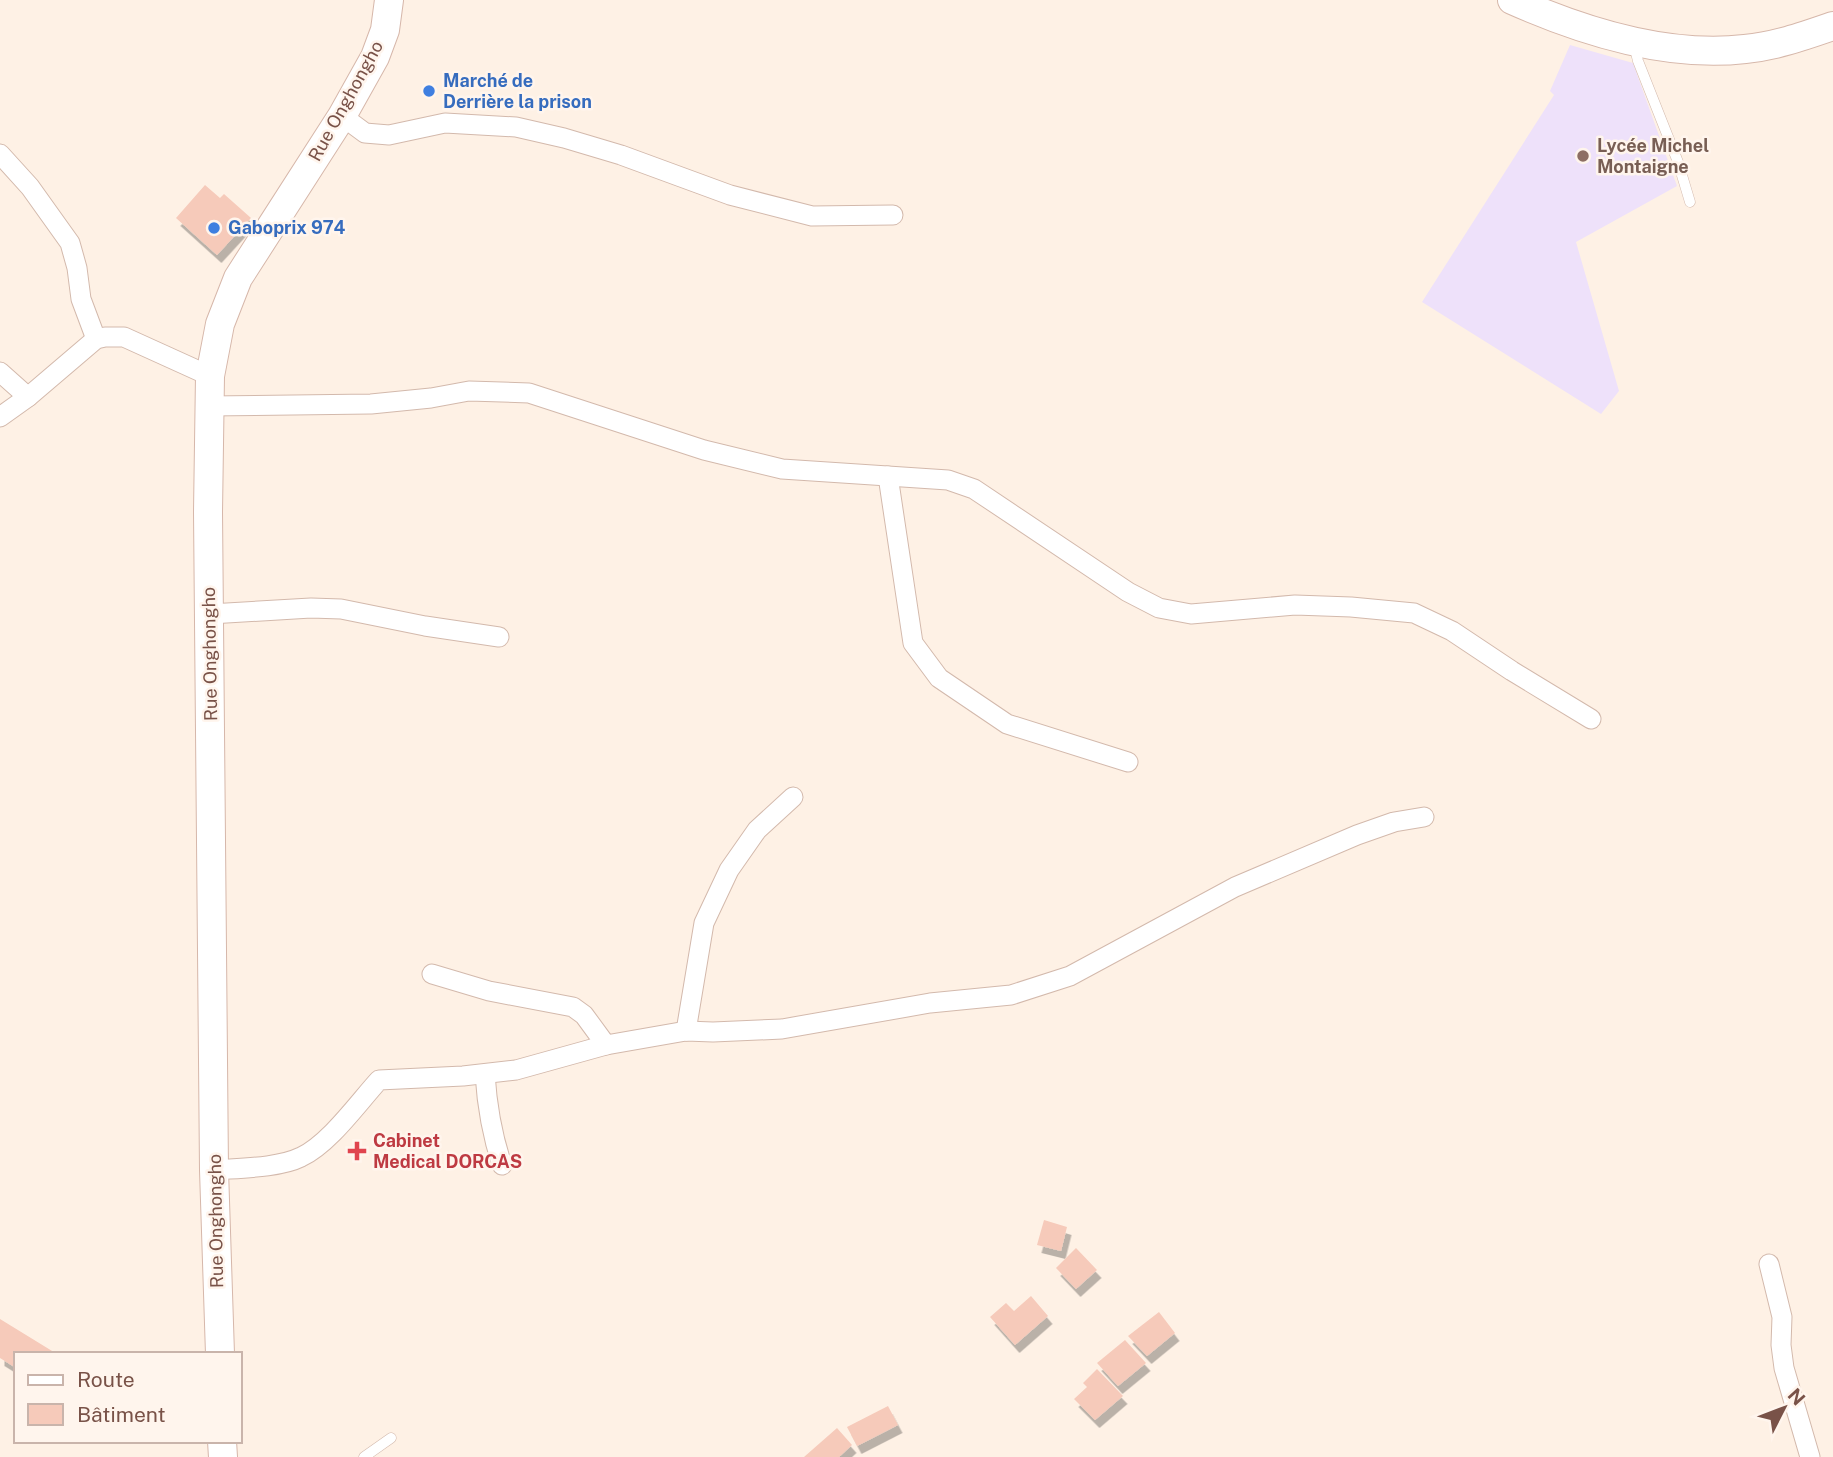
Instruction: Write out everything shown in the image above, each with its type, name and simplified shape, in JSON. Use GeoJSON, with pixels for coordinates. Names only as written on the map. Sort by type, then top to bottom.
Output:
{"type":"FeatureCollection","features":[{"type":"Feature","properties":{"kind":"main road","name":"Rue Onghongho"},"geometry":{"type":"LineString","coordinates":[[220,1352],[214,1170],[208,406],[210,376],[220,324],[238,278],[342,116],[375,57],[385,30],[389,0]]}},
{"type":"Feature","properties":{"kind":"main road"},"geometry":{"type":"LineString","coordinates":[[1512,0],[1584,28],[1633,40],[1690,49],[1746,50],[1790,41],[1833,26]]}},
{"type":"Feature","properties":{"kind":"street"},"geometry":{"type":"LineString","coordinates":[[342,116],[365,132],[389,135],[445,123],[516,127],[621,155],[730,195],[812,216],[893,215]]}},
{"type":"Feature","properties":{"kind":"street"},"geometry":{"type":"LineString","coordinates":[[0,154],[30,187],[71,243],[81,299],[96,339]]}},
{"type":"Feature","properties":{"kind":"street"},"geometry":{"type":"LineString","coordinates":[[0,417],[28,397],[96,339],[124,337],[210,376]]}},
{"type":"Feature","properties":{"kind":"street"},"geometry":{"type":"LineString","coordinates":[[0,372],[28,397]]}},
{"type":"Feature","properties":{"kind":"street"},"geometry":{"type":"LineString","coordinates":[[208,406],[371,404],[469,391],[529,393],[704,450],[782,469],[948,480],[974,489],[1128,592],[1159,608],[1191,614],[1295,605],[1414,613],[1452,631],[1591,719]]}},
{"type":"Feature","properties":{"kind":"street"},"geometry":{"type":"LineString","coordinates":[[888,476],[913,643],[939,678],[1007,724],[1128,762]]}},
{"type":"Feature","properties":{"kind":"street"},"geometry":{"type":"LineString","coordinates":[[210,614],[311,608],[341,609],[499,637]]}},
{"type":"Feature","properties":{"kind":"street"},"geometry":{"type":"LineString","coordinates":[[686,1031],[704,923],[729,870],[757,830],[793,797]]}},
{"type":"Feature","properties":{"kind":"street"},"geometry":{"type":"LineString","coordinates":[[214,1170],[247,1168],[301,1157],[324,1140],[379,1080],[516,1070],[606,1045],[686,1031],[782,1029],[930,1003],[1011,995],[1070,976],[1235,887],[1357,835],[1394,822],[1424,817]]}},
{"type":"Feature","properties":{"kind":"street"},"geometry":{"type":"LineString","coordinates":[[432,974],[489,991],[573,1007],[584,1015],[606,1045]]}},
{"type":"Feature","properties":{"kind":"street"},"geometry":{"type":"LineString","coordinates":[[485,1074],[492,1134],[502,1166]]}},
{"type":"Feature","properties":{"kind":"street"},"geometry":{"type":"LineString","coordinates":[[1769,1264],[1782,1317],[1784,1368],[1810,1457]]}},
{"type":"Feature","properties":{"kind":"lane"},"geometry":{"type":"LineString","coordinates":[[1633,40],[1638,61],[1678,162],[1690,202]]}},
{"type":"Feature","properties":{"kind":"lane"},"geometry":{"type":"LineString","coordinates":[[365,1457],[391,1438]]}},
{"type":"Feature","properties":{"kind":"shaded area"},"geometry":{"type":"Polygon","coordinates":[[[1570,45],[1633,63],[1677,186],[1576,242],[1619,391],[1601,414],[1422,302],[1554,95],[1550,91],[1570,45]]]}},
{"type":"Feature","properties":{"kind":"building","name":"Gaboprix 974"},"geometry":{"type":"Polygon","coordinates":[[[205,185],[220,198],[224,194],[251,218],[217,255],[176,218],[205,185]]]}},
{"type":"Feature","properties":{"kind":"building"},"geometry":{"type":"Polygon","coordinates":[[[1044,1220],[1067,1227],[1061,1251],[1037,1245],[1044,1220]]]}},
{"type":"Feature","properties":{"kind":"building"},"geometry":{"type":"Polygon","coordinates":[[[1076,1248],[1097,1270],[1076,1289],[1056,1268],[1076,1248]]]}},
{"type":"Feature","properties":{"kind":"building"},"geometry":{"type":"Polygon","coordinates":[[[1031,1296],[1048,1316],[1015,1345],[990,1317],[1006,1303],[1014,1311],[1031,1296]]]}},
{"type":"Feature","properties":{"kind":"building"},"geometry":{"type":"Polygon","coordinates":[[[1159,1312],[1175,1333],[1147,1356],[1128,1336],[1159,1312]]]}},
{"type":"Feature","properties":{"kind":"building"},"geometry":{"type":"Polygon","coordinates":[[[0,1319],[54,1352],[14,1352],[14,1367],[0,1358],[0,1319]]]}},
{"type":"Feature","properties":{"kind":"building"},"geometry":{"type":"Polygon","coordinates":[[[1125,1340],[1146,1363],[1118,1386],[1097,1363],[1125,1340]]]}},
{"type":"Feature","properties":{"kind":"building"},"geometry":{"type":"Polygon","coordinates":[[[1097,1369],[1123,1396],[1095,1420],[1074,1399],[1087,1387],[1083,1383],[1097,1369]]]}},
{"type":"Feature","properties":{"kind":"building"},"geometry":{"type":"Polygon","coordinates":[[[888,1406],[898,1425],[857,1446],[847,1427],[888,1406]]]}},
{"type":"Feature","properties":{"kind":"building"},"geometry":{"type":"Polygon","coordinates":[[[837,1428],[852,1445],[839,1457],[804,1457],[837,1428]]]}},
{"type":"Feature","properties":{"kind":"place","name":"Marché de Derrière la prison"},"geometry":{"type":"Point","coordinates":[429,91]}},
{"type":"Feature","properties":{"kind":"place","name":"Lycée Michel Montaigne"},"geometry":{"type":"Point","coordinates":[1583,156]}},
{"type":"Feature","properties":{"kind":"place","name":"Gaboprix 974"},"geometry":{"type":"Point","coordinates":[214,228]}},
{"type":"Feature","properties":{"kind":"place","name":"Cabinet Medical DORCAS"},"geometry":{"type":"Point","coordinates":[357,1151]}}]}
